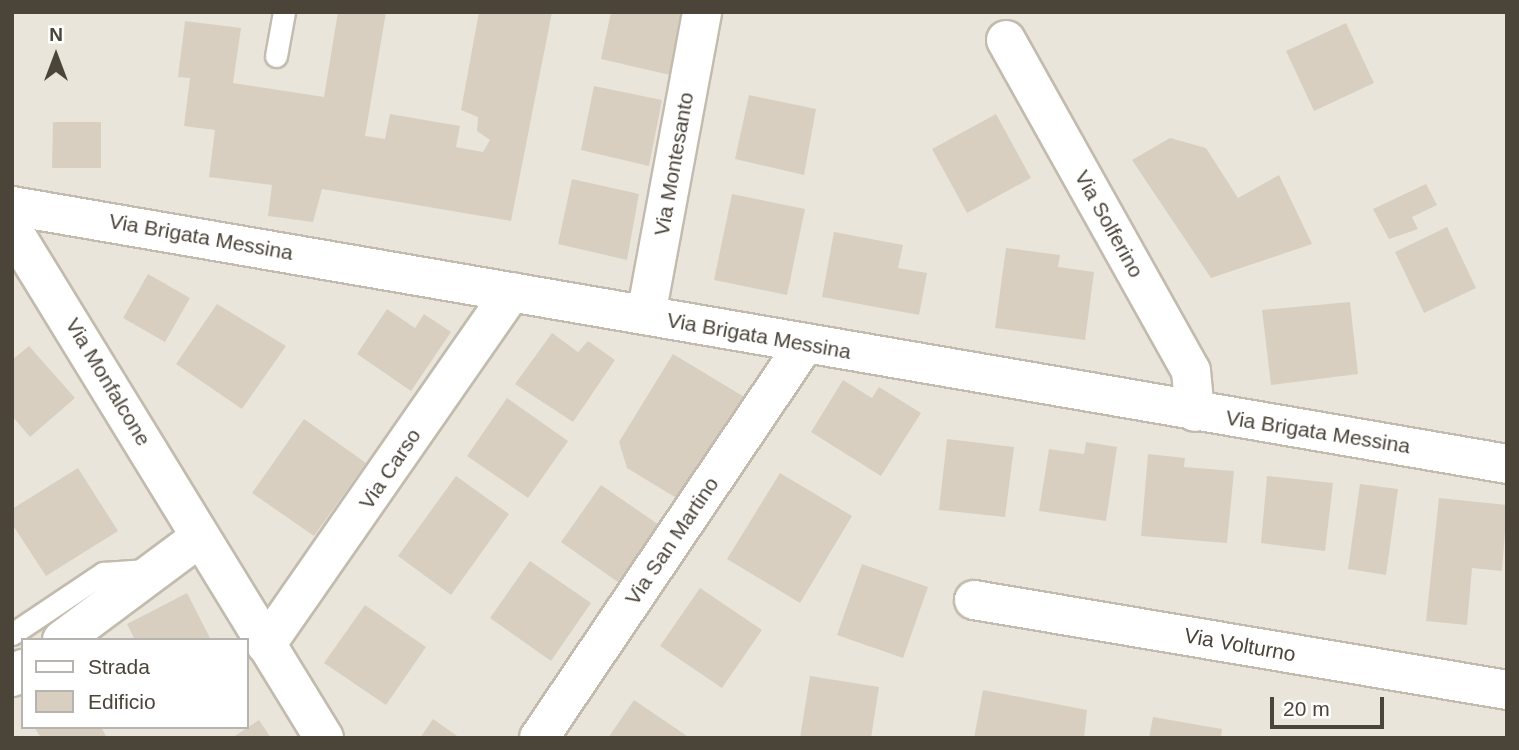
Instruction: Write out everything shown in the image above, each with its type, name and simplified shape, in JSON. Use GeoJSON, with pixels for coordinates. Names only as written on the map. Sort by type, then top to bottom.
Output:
{"type":"FeatureCollection","features":[{"type":"Feature","properties":{"kind":"street","name":"Via Montesanto"},"geometry":{"type":"LineString","coordinates":[[646,316],[702,12]]}},
{"type":"Feature","properties":{"kind":"street","name":"Via Solferino"},"geometry":{"type":"LineString","coordinates":[[1006,40],[1191,371],[1195,412]]}},
{"type":"Feature","properties":{"kind":"street","name":"Via Brigata Messina"},"geometry":{"type":"LineString","coordinates":[[12,206],[1507,464]]}},
{"type":"Feature","properties":{"kind":"street","name":"Via Monfalcone"},"geometry":{"type":"LineString","coordinates":[[15,243],[324,738]]}},
{"type":"Feature","properties":{"kind":"street","name":"Via Carso"},"geometry":{"type":"LineString","coordinates":[[266,645],[511,292]]}},
{"type":"Feature","properties":{"kind":"street","name":"Via San Martino"},"geometry":{"type":"LineString","coordinates":[[540,738],[805,344]]}},
{"type":"Feature","properties":{"kind":"street"},"geometry":{"type":"LineString","coordinates":[[65,638],[200,537]]}},
{"type":"Feature","properties":{"kind":"street","name":"Via Volturno"},"geometry":{"type":"LineString","coordinates":[[974,600],[1507,690]]}},
{"type":"Feature","properties":{"kind":"lane"},"geometry":{"type":"LineString","coordinates":[[276,56],[284,12]]}},
{"type":"Feature","properties":{"kind":"lane"},"geometry":{"type":"LineString","coordinates":[[12,634],[103,573],[156,569]]}},
{"type":"Feature","properties":{"kind":"shaded area"},"geometry":{"type":"Polygon","coordinates":[[[12,12],[1507,12],[1507,738],[12,738],[12,12]]]}},
{"type":"Feature","properties":{"kind":"building"},"geometry":{"type":"Polygon","coordinates":[[[338,12],[386,12],[365,136],[385,139],[390,114],[460,126],[456,147],[483,152],[490,140],[477,131],[478,117],[461,110],[479,12],[552,12],[511,221],[322,189],[313,222],[268,216],[272,185],[209,177],[215,130],[184,126],[190,78],[178,77],[185,21],[241,28],[233,83],[324,97],[338,12]]]}},
{"type":"Feature","properties":{"kind":"building"},"geometry":{"type":"Polygon","coordinates":[[[611,12],[682,12],[670,75],[601,59],[611,12]]]}},
{"type":"Feature","properties":{"kind":"building"},"geometry":{"type":"Polygon","coordinates":[[[1346,23],[1374,83],[1314,111],[1286,51],[1346,23]]]}},
{"type":"Feature","properties":{"kind":"building"},"geometry":{"type":"Polygon","coordinates":[[[594,86],[662,100],[649,166],[581,150],[594,86]]]}},
{"type":"Feature","properties":{"kind":"building"},"geometry":{"type":"Polygon","coordinates":[[[749,95],[816,109],[804,175],[735,159],[749,95]]]}},
{"type":"Feature","properties":{"kind":"building"},"geometry":{"type":"Polygon","coordinates":[[[996,114],[1031,178],[967,213],[932,149],[996,114]]]}},
{"type":"Feature","properties":{"kind":"building"},"geometry":{"type":"Polygon","coordinates":[[[53,122],[101,122],[101,168],[52,168],[53,122]]]}},
{"type":"Feature","properties":{"kind":"building"},"geometry":{"type":"Polygon","coordinates":[[[1170,138],[1206,148],[1238,198],[1279,175],[1312,244],[1211,278],[1132,160],[1170,138]]]}},
{"type":"Feature","properties":{"kind":"building"},"geometry":{"type":"Polygon","coordinates":[[[572,179],[639,194],[627,260],[558,244],[572,179]]]}},
{"type":"Feature","properties":{"kind":"building"},"geometry":{"type":"Polygon","coordinates":[[[1426,184],[1437,205],[1412,217],[1418,229],[1389,239],[1373,209],[1426,184]]]}},
{"type":"Feature","properties":{"kind":"building"},"geometry":{"type":"Polygon","coordinates":[[[732,194],[805,209],[787,295],[714,280],[732,194]]]}},
{"type":"Feature","properties":{"kind":"building"},"geometry":{"type":"Polygon","coordinates":[[[1447,227],[1476,288],[1424,313],[1395,252],[1447,227]]]}},
{"type":"Feature","properties":{"kind":"building"},"geometry":{"type":"Polygon","coordinates":[[[834,232],[903,245],[898,268],[927,273],[919,315],[822,297],[834,232]]]}},
{"type":"Feature","properties":{"kind":"building"},"geometry":{"type":"Polygon","coordinates":[[[1006,248],[1060,255],[1058,267],[1094,272],[1085,340],[995,328],[1006,248]]]}},
{"type":"Feature","properties":{"kind":"building"},"geometry":{"type":"Polygon","coordinates":[[[148,274],[190,298],[165,342],[123,318],[148,274]]]}},
{"type":"Feature","properties":{"kind":"building"},"geometry":{"type":"Polygon","coordinates":[[[1350,302],[1358,374],[1271,385],[1262,310],[1350,302]]]}},
{"type":"Feature","properties":{"kind":"building"},"geometry":{"type":"Polygon","coordinates":[[[217,304],[286,346],[242,409],[176,364],[217,304]]]}},
{"type":"Feature","properties":{"kind":"building"},"geometry":{"type":"Polygon","coordinates":[[[387,309],[415,328],[424,314],[451,332],[411,391],[357,354],[387,309]]]}},
{"type":"Feature","properties":{"kind":"building"},"geometry":{"type":"Polygon","coordinates":[[[552,333],[578,352],[588,341],[615,360],[573,422],[515,384],[552,333]]]}},
{"type":"Feature","properties":{"kind":"building"},"geometry":{"type":"Polygon","coordinates":[[[29,346],[75,398],[30,437],[12,416],[12,360],[29,346]]]}},
{"type":"Feature","properties":{"kind":"building"},"geometry":{"type":"Polygon","coordinates":[[[673,354],[746,398],[683,502],[627,468],[619,442],[673,354]]]}},
{"type":"Feature","properties":{"kind":"building"},"geometry":{"type":"Polygon","coordinates":[[[843,380],[872,398],[879,387],[921,413],[881,476],[811,432],[843,380]]]}},
{"type":"Feature","properties":{"kind":"building"},"geometry":{"type":"Polygon","coordinates":[[[507,398],[568,441],[528,498],[467,456],[507,398]]]}},
{"type":"Feature","properties":{"kind":"building"},"geometry":{"type":"Polygon","coordinates":[[[304,419],[366,463],[314,536],[252,493],[304,419]]]}},
{"type":"Feature","properties":{"kind":"building"},"geometry":{"type":"Polygon","coordinates":[[[947,439],[1014,447],[1005,517],[939,510],[947,439]]]}},
{"type":"Feature","properties":{"kind":"building"},"geometry":{"type":"Polygon","coordinates":[[[1086,442],[1117,447],[1106,521],[1039,511],[1049,449],[1084,454],[1086,442]]]}},
{"type":"Feature","properties":{"kind":"building"},"geometry":{"type":"Polygon","coordinates":[[[1148,454],[1185,458],[1184,467],[1234,471],[1227,543],[1141,536],[1148,454]]]}},
{"type":"Feature","properties":{"kind":"building"},"geometry":{"type":"Polygon","coordinates":[[[78,468],[118,531],[46,576],[12,524],[12,509],[78,468]]]}},
{"type":"Feature","properties":{"kind":"building"},"geometry":{"type":"Polygon","coordinates":[[[780,473],[852,516],[800,603],[727,559],[780,473]]]}},
{"type":"Feature","properties":{"kind":"building"},"geometry":{"type":"Polygon","coordinates":[[[456,476],[509,514],[451,595],[398,556],[456,476]]]}},
{"type":"Feature","properties":{"kind":"building"},"geometry":{"type":"Polygon","coordinates":[[[1267,476],[1333,483],[1325,551],[1261,543],[1267,476]]]}},
{"type":"Feature","properties":{"kind":"building"},"geometry":{"type":"Polygon","coordinates":[[[1360,484],[1398,489],[1386,575],[1348,569],[1360,484]]]}},
{"type":"Feature","properties":{"kind":"building"},"geometry":{"type":"Polygon","coordinates":[[[601,485],[662,527],[622,585],[561,542],[601,485]]]}},
{"type":"Feature","properties":{"kind":"building"},"geometry":{"type":"Polygon","coordinates":[[[1439,498],[1507,505],[1502,571],[1472,568],[1467,625],[1426,621],[1439,498]]]}},
{"type":"Feature","properties":{"kind":"building"},"geometry":{"type":"Polygon","coordinates":[[[530,561],[591,603],[551,661],[490,618],[530,561]]]}},
{"type":"Feature","properties":{"kind":"building"},"geometry":{"type":"Polygon","coordinates":[[[862,564],[928,587],[903,658],[837,635],[862,564]]]}},
{"type":"Feature","properties":{"kind":"building"},"geometry":{"type":"Polygon","coordinates":[[[700,588],[762,630],[722,688],[660,646],[700,588]]]}},
{"type":"Feature","properties":{"kind":"building"},"geometry":{"type":"Polygon","coordinates":[[[187,593],[210,638],[134,638],[127,624],[187,593]]]}},
{"type":"Feature","properties":{"kind":"building"},"geometry":{"type":"Polygon","coordinates":[[[365,605],[426,647],[386,705],[324,663],[365,605]]]}},
{"type":"Feature","properties":{"kind":"building"},"geometry":{"type":"Polygon","coordinates":[[[810,676],[879,687],[871,738],[800,738],[810,676]]]}},
{"type":"Feature","properties":{"kind":"building"},"geometry":{"type":"Polygon","coordinates":[[[983,690],[1087,710],[1084,738],[974,738],[983,690]]]}},
{"type":"Feature","properties":{"kind":"building"},"geometry":{"type":"Polygon","coordinates":[[[634,700],[690,738],[608,738],[634,700]]]}},
{"type":"Feature","properties":{"kind":"building"},"geometry":{"type":"Polygon","coordinates":[[[1153,717],[1222,729],[1221,738],[1149,738],[1153,717]]]}},
{"type":"Feature","properties":{"kind":"building"},"geometry":{"type":"Polygon","coordinates":[[[433,719],[460,738],[420,738],[433,719]]]}},
{"type":"Feature","properties":{"kind":"building"},"geometry":{"type":"Polygon","coordinates":[[[259,720],[271,738],[232,738],[259,720]]]}},
{"type":"Feature","properties":{"kind":"building"},"geometry":{"type":"Polygon","coordinates":[[[35,729],[102,729],[107,738],[41,738],[35,729]]]}}]}
